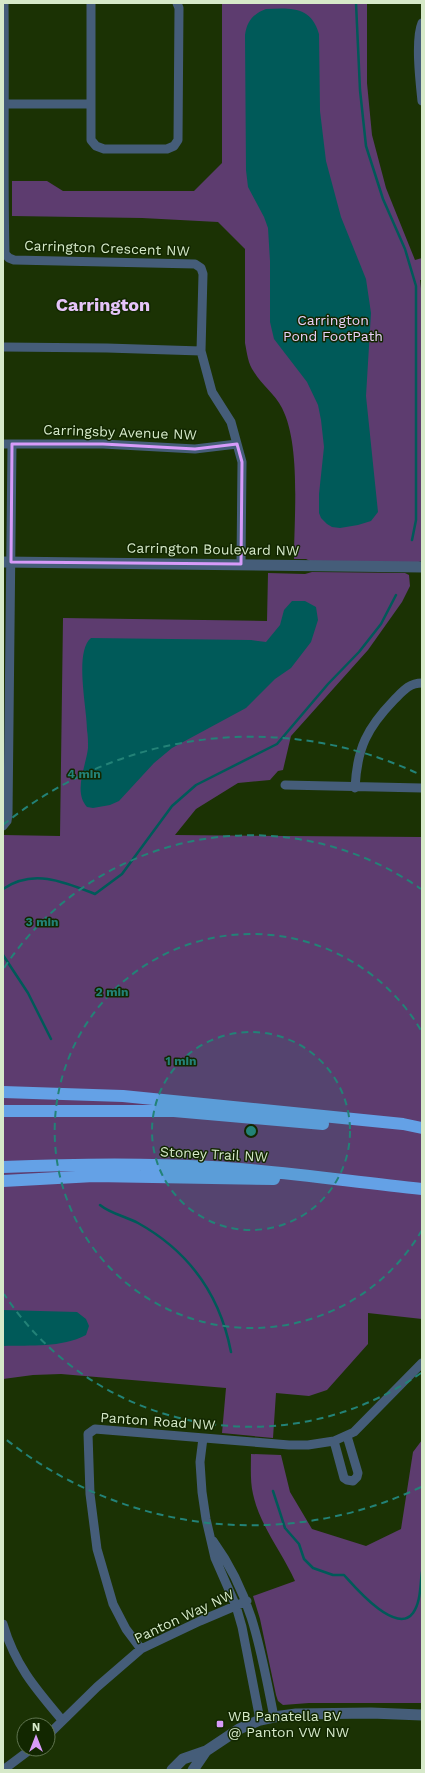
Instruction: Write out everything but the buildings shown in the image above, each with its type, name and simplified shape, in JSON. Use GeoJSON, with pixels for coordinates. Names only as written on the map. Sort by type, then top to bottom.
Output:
{"type":"FeatureCollection","features":[{"type":"Feature","properties":{"kind":"highway"},"geometry":{"type":"LineString","coordinates":[[3,1092],[122,1096],[403,1124],[422,1128]]}},
{"type":"Feature","properties":{"kind":"highway"},"geometry":{"type":"LineString","coordinates":[[3,1111],[174,1111],[422,1132]]}},
{"type":"Feature","properties":{"kind":"highway","name":"Stoney Trail NW"},"geometry":{"type":"LineString","coordinates":[[3,1167],[124,1164],[211,1167],[253,1170],[422,1189]]}},
{"type":"Feature","properties":{"kind":"highway"},"geometry":{"type":"LineString","coordinates":[[3,1181],[94,1176],[162,1176],[269,1180],[316,1178]]}},
{"type":"Feature","properties":{"kind":"street"},"geometry":{"type":"LineString","coordinates":[[3,196],[4,3]]}},
{"type":"Feature","properties":{"kind":"street"},"geometry":{"type":"LineString","coordinates":[[91,3],[91,140],[96,146],[104,149],[167,149],[174,146],[178,140],[179,8],[176,3]]}},
{"type":"Feature","properties":{"kind":"street"},"geometry":{"type":"LineString","coordinates":[[422,23],[420,30],[422,101]]}},
{"type":"Feature","properties":{"kind":"street"},"geometry":{"type":"LineString","coordinates":[[4,104],[91,104]]}},
{"type":"Feature","properties":{"kind":"street","name":"Carrington Crescent NW"},"geometry":{"type":"LineString","coordinates":[[3,196],[5,254],[14,260],[195,264],[201,268],[203,274],[201,351]]}},
{"type":"Feature","properties":{"kind":"street"},"geometry":{"type":"LineString","coordinates":[[3,347],[201,351],[212,392],[231,422],[242,462],[241,564]]}},
{"type":"Feature","properties":{"kind":"street"},"geometry":{"type":"LineString","coordinates":[[3,826],[7,820],[8,814],[8,444]]}},
{"type":"Feature","properties":{"kind":"street","name":"Carringsby Avenue NW"},"geometry":{"type":"LineString","coordinates":[[8,444],[103,444],[194,449],[237,444]]}},
{"type":"Feature","properties":{"kind":"street","name":"Carrington Boulevard NW"},"geometry":{"type":"LineString","coordinates":[[7,562],[422,567]]}},
{"type":"Feature","properties":{"kind":"street"},"geometry":{"type":"LineString","coordinates":[[355,788],[359,754],[369,731],[381,715],[407,687],[415,683],[422,683]]}},
{"type":"Feature","properties":{"kind":"street"},"geometry":{"type":"LineString","coordinates":[[284,786],[422,788]]}},
{"type":"Feature","properties":{"kind":"street","name":"Panton Road NW"},"geometry":{"type":"LineString","coordinates":[[141,1649],[126,1629],[113,1604],[97,1549],[90,1494],[88,1434],[94,1429],[289,1445],[308,1445],[334,1441],[347,1436],[358,1428],[422,1363]]}},
{"type":"Feature","properties":{"kind":"street"},"geometry":{"type":"LineString","coordinates":[[334,1441],[344,1478],[353,1481],[358,1474],[347,1436]]}},
{"type":"Feature","properties":{"kind":"street"},"geometry":{"type":"LineString","coordinates":[[202,1438],[200,1462],[206,1519],[215,1558],[236,1606],[242,1627],[260,1720]]}},
{"type":"Feature","properties":{"kind":"street"},"geometry":{"type":"LineString","coordinates":[[211,1538],[234,1572],[247,1601],[255,1625],[274,1717]]}},
{"type":"Feature","properties":{"kind":"street","name":"Panton Way NW"},"geometry":{"type":"LineString","coordinates":[[56,1726],[141,1649],[247,1601]]}},
{"type":"Feature","properties":{"kind":"street"},"geometry":{"type":"LineString","coordinates":[[3,1624],[7,1639],[20,1667],[37,1692],[62,1720]]}},
{"type":"Feature","properties":{"kind":"street"},"geometry":{"type":"LineString","coordinates":[[172,1770],[183,1759],[206,1751],[239,1729],[260,1720],[296,1714],[363,1713],[422,1715]]}},
{"type":"Feature","properties":{"kind":"street"},"geometry":{"type":"LineString","coordinates":[[193,1770],[206,1751]]}},
{"type":"Feature","properties":{"kind":"street"},"geometry":{"type":"LineString","coordinates":[[3,1770],[15,1767],[24,1757]]}},
{"type":"Feature","properties":{"kind":"highlighted area"},"geometry":{"type":"Polygon","coordinates":[[[12,444],[103,444],[195,449],[237,444],[242,462],[241,564],[11,562],[12,444]]]}},
{"type":"Feature","properties":{"kind":"green space","name":"Carrington Pond FootPath"},"geometry":{"type":"Polygon","coordinates":[[[222,3],[367,3],[367,83],[372,135],[386,188],[415,260],[422,258],[422,280],[420,280],[422,297],[422,561],[415,563],[312,562],[306,559],[294,559],[295,482],[292,441],[288,423],[279,403],[257,377],[250,366],[245,343],[245,249],[218,222],[142,218],[12,216],[12,181],[47,181],[63,191],[194,191],[222,163],[222,3]]]}},
{"type":"Feature","properties":{"kind":"green space"},"geometry":{"type":"Polygon","coordinates":[[[312,572],[405,573],[409,575],[410,586],[402,602],[368,650],[291,736],[283,770],[278,771],[270,780],[238,783],[196,809],[175,835],[422,837],[422,1319],[368,1313],[368,1344],[327,1390],[309,1396],[276,1393],[273,1438],[222,1433],[226,1388],[61,1374],[33,1375],[3,1379],[3,835],[60,836],[63,618],[267,621],[268,573],[305,574],[312,572]]]}},
{"type":"Feature","properties":{"kind":"green space"},"geometry":{"type":"Polygon","coordinates":[[[422,1440],[422,1703],[309,1703],[283,1705],[278,1701],[276,1695],[260,1619],[253,1596],[295,1581],[266,1528],[256,1506],[251,1484],[251,1454],[281,1455],[290,1492],[312,1529],[366,1546],[401,1529],[413,1452],[422,1440]]]}},
{"type":"Feature","properties":{"kind":"water"},"geometry":{"type":"Polygon","coordinates":[[[266,9],[292,9],[299,11],[311,18],[319,34],[320,111],[326,161],[341,217],[366,279],[371,313],[366,396],[378,512],[371,521],[340,528],[332,527],[327,524],[321,518],[319,513],[319,494],[324,447],[318,405],[307,382],[274,339],[270,322],[270,261],[268,228],[264,217],[248,187],[246,170],[245,35],[247,26],[251,19],[266,9]]]}},
{"type":"Feature","properties":{"kind":"water"},"geometry":{"type":"Polygon","coordinates":[[[292,601],[305,601],[316,607],[318,620],[311,642],[291,668],[275,679],[246,708],[172,748],[154,763],[119,801],[110,805],[93,808],[87,807],[81,794],[82,779],[88,748],[82,667],[86,645],[91,638],[251,640],[266,642],[280,625],[284,610],[292,601]]]}},
{"type":"Feature","properties":{"kind":"water"},"geometry":{"type":"Polygon","coordinates":[[[3,1310],[77,1312],[86,1319],[89,1326],[86,1335],[66,1342],[46,1345],[3,1346],[3,1310]]]}},
{"type":"Feature","properties":{"kind":"waterway"},"geometry":{"type":"LineString","coordinates":[[356,3],[360,90],[366,146],[383,199],[405,249],[416,286],[416,520],[412,540]]}},
{"type":"Feature","properties":{"kind":"waterway"},"geometry":{"type":"LineString","coordinates":[[3,889],[26,879],[37,878],[49,879],[72,885],[95,894],[122,874],[172,806],[196,785],[277,744],[328,684],[359,652],[381,624],[396,595]]}},
{"type":"Feature","properties":{"kind":"waterway"},"geometry":{"type":"LineString","coordinates":[[3,955],[28,993],[51,1039]]}},
{"type":"Feature","properties":{"kind":"waterway"},"geometry":{"type":"LineString","coordinates":[[100,1205],[109,1211],[138,1223],[173,1247],[187,1262],[200,1277],[219,1312],[226,1331],[231,1352]]}},
{"type":"Feature","properties":{"kind":"waterway"},"geometry":{"type":"LineString","coordinates":[[273,1491],[285,1528],[299,1544],[304,1559],[313,1568],[333,1575],[344,1575],[366,1598],[386,1614],[396,1618],[406,1618],[413,1613],[418,1604],[422,1572]]}},
{"type":"Feature","properties":{"kind":"place","name":"WB Panatella BV @ Panton VW NW"},"geometry":{"type":"Point","coordinates":[220,1724]}},
{"type":"Feature","properties":{"kind":"district","name":"Carrington"},"geometry":{"type":"Point","coordinates":[103,304]}}]}
